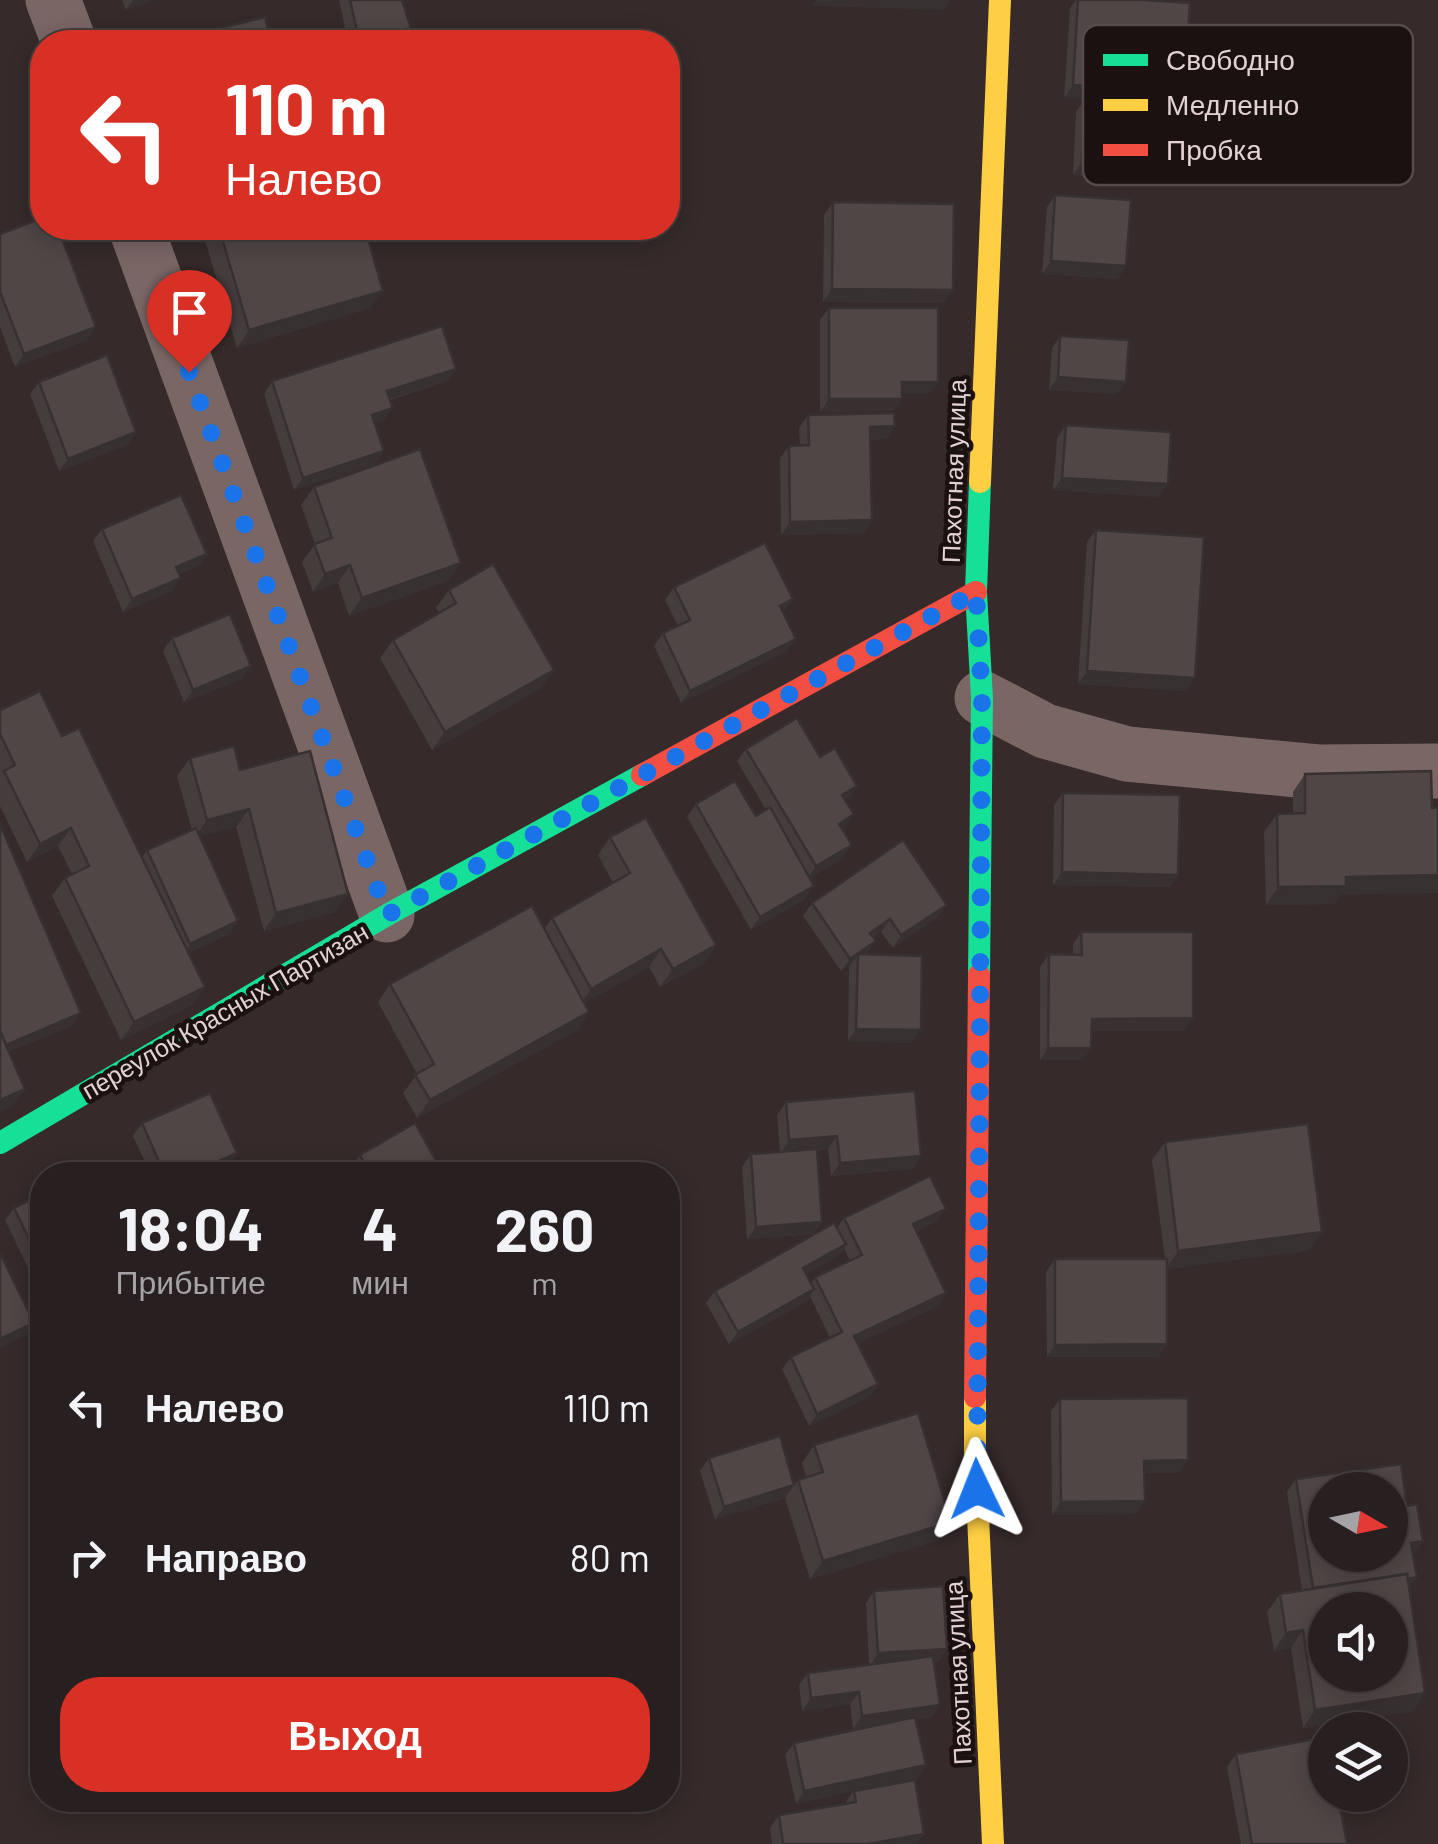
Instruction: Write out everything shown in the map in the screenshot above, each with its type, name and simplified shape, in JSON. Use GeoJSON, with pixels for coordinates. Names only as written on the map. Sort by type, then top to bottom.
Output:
{"type":"FeatureCollection","features":[{"type":"Feature","properties":{"kind":"street"},"geometry":{"type":"LineString","coordinates":[[53,0],[64,30]]}},
{"type":"Feature","properties":{"kind":"street","name":"Пахотная улица"},"geometry":{"type":"LineString","coordinates":[[993,1844],[975,1450],[982,698],[976,592],[1000,0]]}},
{"type":"Feature","properties":{"kind":"street"},"geometry":{"type":"LineString","coordinates":[[140,240],[387,915]]}},
{"type":"Feature","properties":{"kind":"street","name":"переулок Красных Партизан"},"geometry":{"type":"LineString","coordinates":[[0,1143],[387,915],[976,592]]}},
{"type":"Feature","properties":{"kind":"street"},"geometry":{"type":"LineString","coordinates":[[982,698],[1045,732],[1126,754],[1318,772],[1438,771]]}},
{"type":"Feature","properties":{"kind":"building"},"geometry":{"type":"Polygon","coordinates":[[[350,0],[402,0],[411,28],[357,30],[350,0]]]}},
{"type":"Feature","properties":{"kind":"building"},"geometry":{"type":"Polygon","coordinates":[[[1078,0],[1190,3],[1189,25],[1083,25],[1083,86],[1073,85],[1078,0]]]}},
{"type":"Feature","properties":{"kind":"building"},"geometry":{"type":"Polygon","coordinates":[[[265,17],[268,30],[214,30],[265,17]]]}},
{"type":"Feature","properties":{"kind":"building"},"geometry":{"type":"Polygon","coordinates":[[[1055,195],[1131,200],[1126,266],[1051,261],[1055,195]]]}},
{"type":"Feature","properties":{"kind":"building"},"geometry":{"type":"Polygon","coordinates":[[[833,202],[954,204],[953,290],[832,289],[833,202]]]}},
{"type":"Feature","properties":{"kind":"building"},"geometry":{"type":"Polygon","coordinates":[[[30,223],[30,240],[63,240],[96,327],[24,354],[0,292],[0,234],[30,223]]]}},
{"type":"Feature","properties":{"kind":"building"},"geometry":{"type":"Polygon","coordinates":[[[223,240],[368,240],[383,291],[249,330],[223,240]]]}},
{"type":"Feature","properties":{"kind":"building"},"geometry":{"type":"Polygon","coordinates":[[[829,308],[938,308],[938,382],[902,382],[902,399],[829,399],[829,308]]]}},
{"type":"Feature","properties":{"kind":"building"},"geometry":{"type":"Polygon","coordinates":[[[442,326],[456,369],[387,391],[393,408],[372,415],[384,451],[303,478],[272,381],[442,326]]]}},
{"type":"Feature","properties":{"kind":"building"},"geometry":{"type":"Polygon","coordinates":[[[1060,336],[1129,340],[1126,382],[1058,377],[1060,336]]]}},
{"type":"Feature","properties":{"kind":"building"},"geometry":{"type":"Polygon","coordinates":[[[107,355],[136,432],[68,459],[39,382],[107,355]]]}},
{"type":"Feature","properties":{"kind":"building"},"geometry":{"type":"Polygon","coordinates":[[[894,413],[895,426],[870,427],[872,520],[790,522],[789,446],[809,445],[808,415],[894,413]]]}},
{"type":"Feature","properties":{"kind":"building"},"geometry":{"type":"Polygon","coordinates":[[[1066,425],[1171,432],[1168,484],[1062,478],[1066,425]]]}},
{"type":"Feature","properties":{"kind":"building"},"geometry":{"type":"Polygon","coordinates":[[[420,449],[461,563],[362,598],[350,565],[325,574],[314,544],[332,538],[314,487],[420,449]]]}},
{"type":"Feature","properties":{"kind":"building"},"geometry":{"type":"Polygon","coordinates":[[[181,495],[207,554],[176,567],[181,578],[132,599],[102,529],[181,495]]]}},
{"type":"Feature","properties":{"kind":"building"},"geometry":{"type":"Polygon","coordinates":[[[1096,530],[1204,537],[1195,678],[1087,671],[1096,530]]]}},
{"type":"Feature","properties":{"kind":"building"},"geometry":{"type":"Polygon","coordinates":[[[765,543],[793,599],[780,606],[796,639],[690,691],[663,633],[690,620],[674,587],[765,543]]]}},
{"type":"Feature","properties":{"kind":"building"},"geometry":{"type":"Polygon","coordinates":[[[493,564],[554,670],[445,732],[393,640],[456,603],[449,590],[493,564]]]}},
{"type":"Feature","properties":{"kind":"building"},"geometry":{"type":"Polygon","coordinates":[[[230,614],[251,666],[193,690],[172,638],[230,614]]]}},
{"type":"Feature","properties":{"kind":"building"},"geometry":{"type":"Polygon","coordinates":[[[40,691],[62,736],[79,728],[205,987],[134,1022],[65,878],[89,866],[71,828],[40,844],[4,771],[15,765],[0,734],[0,710],[40,691]]]}},
{"type":"Feature","properties":{"kind":"building"},"geometry":{"type":"Polygon","coordinates":[[[797,718],[820,757],[835,748],[857,786],[842,795],[854,814],[839,824],[852,845],[816,866],[746,749],[797,718]]]}},
{"type":"Feature","properties":{"kind":"building"},"geometry":{"type":"Polygon","coordinates":[[[234,746],[240,770],[310,751],[348,894],[276,913],[249,809],[207,820],[190,758],[234,746]]]}},
{"type":"Feature","properties":{"kind":"building"},"geometry":{"type":"Polygon","coordinates":[[[1431,771],[1432,808],[1438,807],[1438,875],[1346,877],[1346,886],[1278,887],[1277,814],[1305,813],[1305,774],[1431,771]]]}},
{"type":"Feature","properties":{"kind":"building"},"geometry":{"type":"Polygon","coordinates":[[[735,781],[756,816],[770,807],[814,886],[760,917],[696,804],[735,781]]]}},
{"type":"Feature","properties":{"kind":"building"},"geometry":{"type":"Polygon","coordinates":[[[1063,793],[1180,795],[1178,875],[1062,872],[1063,793]]]}},
{"type":"Feature","properties":{"kind":"building"},"geometry":{"type":"Polygon","coordinates":[[[646,818],[716,945],[673,969],[661,949],[591,989],[552,918],[630,873],[610,837],[646,818]]]}},
{"type":"Feature","properties":{"kind":"building"},"geometry":{"type":"Polygon","coordinates":[[[0,824],[81,1013],[6,1045],[0,1031],[0,824]]]}},
{"type":"Feature","properties":{"kind":"building"},"geometry":{"type":"Polygon","coordinates":[[[196,828],[238,921],[190,944],[147,850],[196,828]]]}},
{"type":"Feature","properties":{"kind":"building"},"geometry":{"type":"Polygon","coordinates":[[[903,840],[947,905],[901,935],[890,919],[870,933],[876,941],[850,959],[812,903],[903,840]]]}},
{"type":"Feature","properties":{"kind":"building"},"geometry":{"type":"Polygon","coordinates":[[[532,906],[589,1012],[430,1100],[415,1075],[434,1064],[390,984],[532,906]]]}},
{"type":"Feature","properties":{"kind":"building"},"geometry":{"type":"Polygon","coordinates":[[[1081,932],[1193,932],[1193,1018],[1092,1019],[1091,1048],[1048,1048],[1049,954],[1082,955],[1081,932]]]}},
{"type":"Feature","properties":{"kind":"building"},"geometry":{"type":"Polygon","coordinates":[[[858,954],[922,956],[921,1030],[856,1029],[858,954]]]}},
{"type":"Feature","properties":{"kind":"building"},"geometry":{"type":"Polygon","coordinates":[[[0,1031],[25,1089],[0,1100],[0,1031]]]}},
{"type":"Feature","properties":{"kind":"building"},"geometry":{"type":"Polygon","coordinates":[[[915,1091],[921,1156],[840,1163],[837,1136],[789,1140],[786,1102],[915,1091]]]}},
{"type":"Feature","properties":{"kind":"building"},"geometry":{"type":"Polygon","coordinates":[[[210,1093],[237,1153],[217,1162],[159,1162],[142,1123],[210,1093]]]}},
{"type":"Feature","properties":{"kind":"building"},"geometry":{"type":"Polygon","coordinates":[[[415,1123],[437,1162],[364,1162],[360,1155],[415,1123]]]}},
{"type":"Feature","properties":{"kind":"building"},"geometry":{"type":"Polygon","coordinates":[[[1308,1124],[1322,1232],[1178,1251],[1165,1142],[1308,1124]]]}},
{"type":"Feature","properties":{"kind":"building"},"geometry":{"type":"Polygon","coordinates":[[[817,1149],[822,1222],[756,1227],[751,1154],[817,1149]]]}},
{"type":"Feature","properties":{"kind":"building"},"geometry":{"type":"Polygon","coordinates":[[[930,1176],[946,1209],[913,1224],[946,1293],[854,1336],[878,1384],[817,1414],[791,1357],[842,1332],[815,1277],[862,1255],[844,1218],[930,1176]]]}},
{"type":"Feature","properties":{"kind":"building"},"geometry":{"type":"Polygon","coordinates":[[[30,1200],[30,1241],[14,1208],[30,1200]]]}},
{"type":"Feature","properties":{"kind":"building"},"geometry":{"type":"Polygon","coordinates":[[[834,1223],[846,1244],[803,1268],[814,1289],[738,1332],[715,1291],[834,1223]]]}},
{"type":"Feature","properties":{"kind":"building"},"geometry":{"type":"Polygon","coordinates":[[[0,1253],[30,1315],[30,1325],[0,1339],[0,1253]]]}},
{"type":"Feature","properties":{"kind":"building"},"geometry":{"type":"Polygon","coordinates":[[[1055,1259],[1167,1259],[1167,1344],[1055,1345],[1055,1259]]]}},
{"type":"Feature","properties":{"kind":"building"},"geometry":{"type":"Polygon","coordinates":[[[1188,1398],[1188,1460],[1144,1461],[1145,1501],[1061,1502],[1060,1399],[1188,1398]]]}},
{"type":"Feature","properties":{"kind":"building"},"geometry":{"type":"Polygon","coordinates":[[[918,1413],[951,1522],[823,1561],[798,1480],[823,1472],[814,1445],[918,1413]]]}},
{"type":"Feature","properties":{"kind":"building"},"geometry":{"type":"Polygon","coordinates":[[[780,1436],[794,1485],[724,1507],[709,1458],[780,1436]]]}},
{"type":"Feature","properties":{"kind":"building"},"geometry":{"type":"Polygon","coordinates":[[[1401,1464],[1402,1472],[1345,1472],[1401,1464]]]}},
{"type":"Feature","properties":{"kind":"building"},"geometry":{"type":"Polygon","coordinates":[[[1308,1477],[1308,1556],[1296,1479],[1308,1477]]]}},
{"type":"Feature","properties":{"kind":"building"},"geometry":{"type":"Polygon","coordinates":[[[1417,1504],[1423,1541],[1411,1543],[1417,1577],[1407,1579],[1407,1574],[1313,1588],[1311,1572],[1408,1572],[1408,1506],[1417,1504]]]}},
{"type":"Feature","properties":{"kind":"building"},"geometry":{"type":"Polygon","coordinates":[[[1407,1574],[1425,1693],[1315,1710],[1312,1692],[1408,1692],[1408,1592],[1308,1592],[1308,1663],[1303,1630],[1286,1633],[1280,1594],[1407,1574]]]}},
{"type":"Feature","properties":{"kind":"building"},"geometry":{"type":"Polygon","coordinates":[[[943,1586],[947,1649],[878,1653],[874,1591],[943,1586]]]}},
{"type":"Feature","properties":{"kind":"building"},"geometry":{"type":"Polygon","coordinates":[[[933,1656],[940,1705],[862,1716],[859,1692],[811,1698],[808,1673],[933,1656]]]}},
{"type":"Feature","properties":{"kind":"building"},"geometry":{"type":"Polygon","coordinates":[[[915,1717],[926,1765],[804,1791],[794,1743],[915,1717]]]}},
{"type":"Feature","properties":{"kind":"building"},"geometry":{"type":"Polygon","coordinates":[[[1308,1740],[1308,1812],[1341,1812],[1347,1844],[1252,1844],[1236,1754],[1308,1740]]]}},
{"type":"Feature","properties":{"kind":"building"},"geometry":{"type":"Polygon","coordinates":[[[915,1780],[924,1834],[868,1844],[783,1844],[779,1815],[856,1802],[854,1791],[915,1780]]]}},
{"type":"Feature","properties":{"kind":"traffic: fast"},"geometry":{"type":"LineString","coordinates":[[979,975],[982,698],[976,592],[980,482]]}},
{"type":"Feature","properties":{"kind":"traffic: fast"},"geometry":{"type":"LineString","coordinates":[[0,1143],[387,915],[642,775]]}},
{"type":"Feature","properties":{"kind":"traffic: slow"},"geometry":{"type":"LineString","coordinates":[[980,482],[1000,0]]}},
{"type":"Feature","properties":{"kind":"traffic: slow"},"geometry":{"type":"LineString","coordinates":[[975,1397],[993,1844]]}},
{"type":"Feature","properties":{"kind":"traffic: jam"},"geometry":{"type":"LineString","coordinates":[[642,775],[976,592]]}},
{"type":"Feature","properties":{"kind":"traffic: jam"},"geometry":{"type":"LineString","coordinates":[[975,1397],[979,975]]}},
{"type":"Feature","properties":{"kind":"route"},"geometry":{"type":"LineString","coordinates":[[189,372],[387,915],[976,592],[982,698],[977,1489]]}}]}
